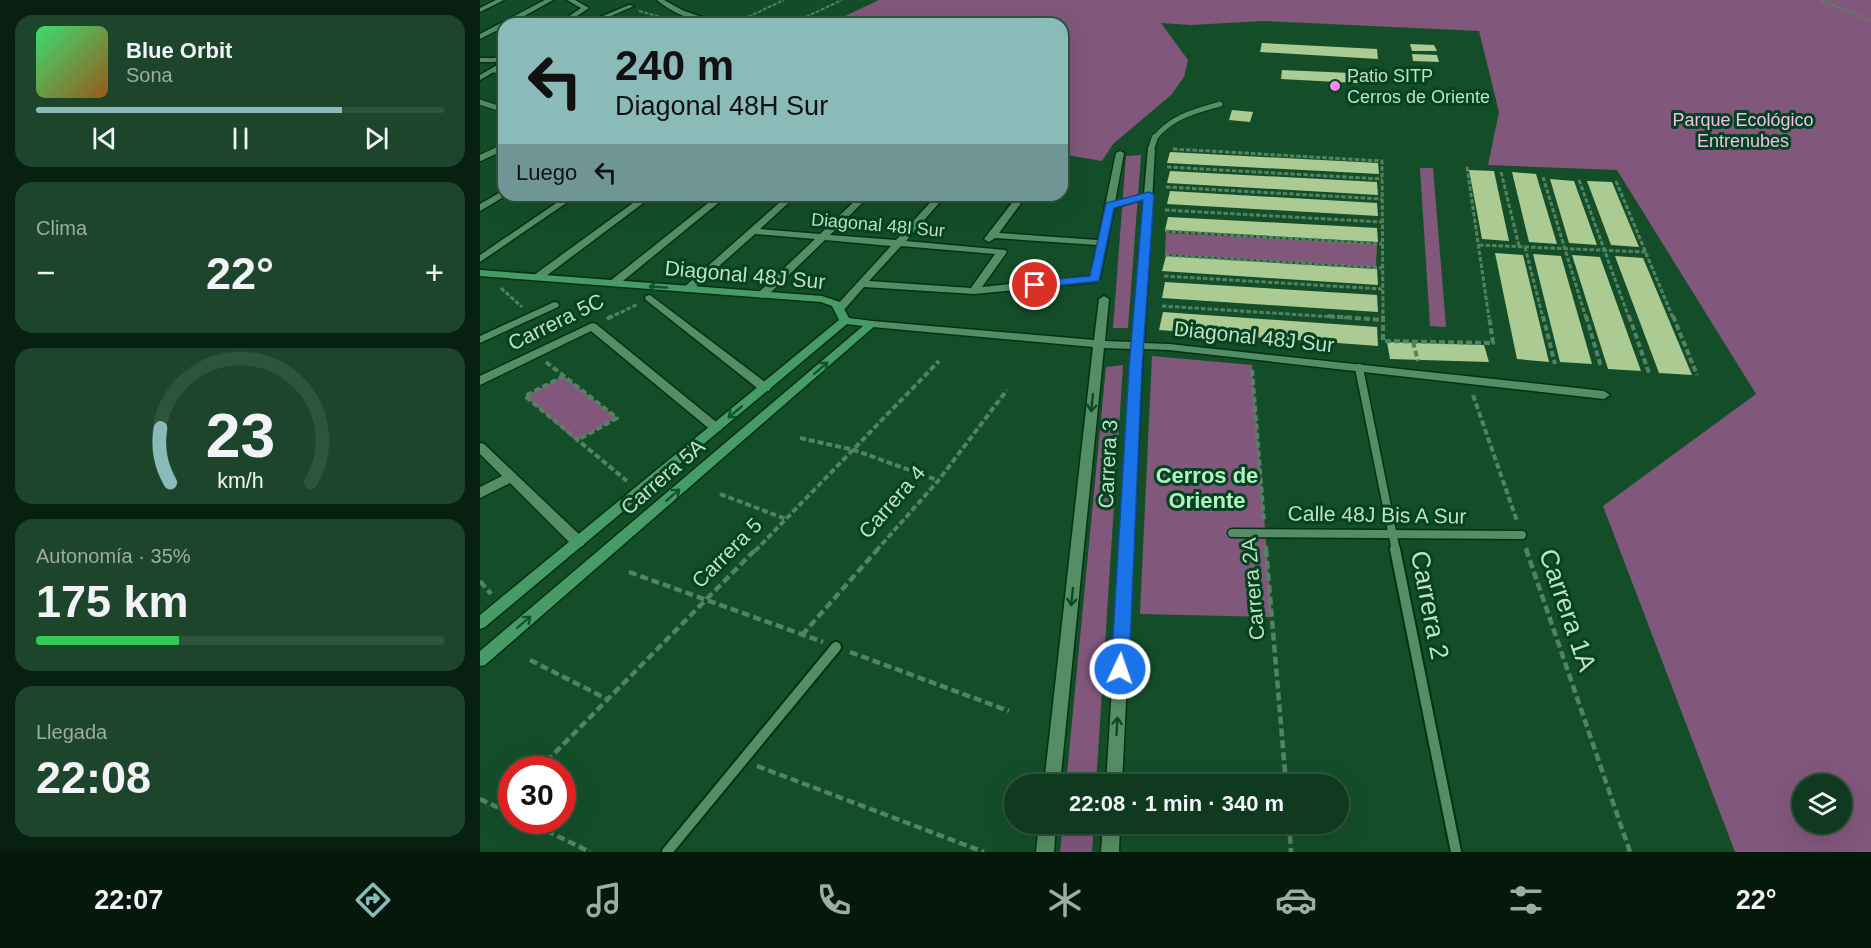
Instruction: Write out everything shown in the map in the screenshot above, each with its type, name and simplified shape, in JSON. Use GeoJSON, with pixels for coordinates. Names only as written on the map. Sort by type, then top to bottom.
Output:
{"type":"FeatureCollection","features":[{"type":"Feature","properties":{"kind":"street"},"geometry":{"type":"LineString","coordinates":[[480,10],[501,0]]}},
{"type":"Feature","properties":{"kind":"street"},"geometry":{"type":"LineString","coordinates":[[516,18],[550,0]]}},
{"type":"Feature","properties":{"kind":"street"},"geometry":{"type":"LineString","coordinates":[[570,0],[586,8],[570,18]]}},
{"type":"Feature","properties":{"kind":"street"},"geometry":{"type":"LineString","coordinates":[[660,0],[669,7],[694,18]]}},
{"type":"Feature","properties":{"kind":"street"},"geometry":{"type":"LineString","coordinates":[[601,18],[631,6]]}},
{"type":"Feature","properties":{"kind":"street"},"geometry":{"type":"LineString","coordinates":[[480,37],[498,27]]}},
{"type":"Feature","properties":{"kind":"street"},"geometry":{"type":"LineString","coordinates":[[480,60],[490,61],[498,58]]}},
{"type":"Feature","properties":{"kind":"street"},"geometry":{"type":"LineString","coordinates":[[480,78],[498,67]]}},
{"type":"Feature","properties":{"kind":"street","name":"Carrera 3"},"geometry":{"type":"LineString","coordinates":[[1115,774],[1151,147]]}},
{"type":"Feature","properties":{"kind":"street"},"geometry":{"type":"LineString","coordinates":[[861,284],[974,291],[1095,279],[1120,153]]}},
{"type":"Feature","properties":{"kind":"street"},"geometry":{"type":"LineString","coordinates":[[1110,206],[1149,195]]}},
{"type":"Feature","properties":{"kind":"street"},"geometry":{"type":"LineString","coordinates":[[480,208],[498,197]]}},
{"type":"Feature","properties":{"kind":"street"},"geometry":{"type":"LineString","coordinates":[[480,259],[565,201]]}},
{"type":"Feature","properties":{"kind":"street"},"geometry":{"type":"LineString","coordinates":[[538,277],[642,201]]}},
{"type":"Feature","properties":{"kind":"street"},"geometry":{"type":"LineString","coordinates":[[614,283],[716,201]]}},
{"type":"Feature","properties":{"kind":"street"},"geometry":{"type":"LineString","coordinates":[[687,289],[786,201]]}},
{"type":"Feature","properties":{"kind":"street"},"geometry":{"type":"LineString","coordinates":[[762,295],[860,201]]}},
{"type":"Feature","properties":{"kind":"street"},"geometry":{"type":"LineString","coordinates":[[840,308],[936,201]]}},
{"type":"Feature","properties":{"kind":"street"},"geometry":{"type":"LineString","coordinates":[[980,250],[1018,201]]}},
{"type":"Feature","properties":{"kind":"street","name":"Diagonal 48I Sur"},"geometry":{"type":"LineString","coordinates":[[752,231],[1002,252],[974,291]]}},
{"type":"Feature","properties":{"kind":"street"},"geometry":{"type":"LineString","coordinates":[[992,235],[1102,243]]}},
{"type":"Feature","properties":{"kind":"street","name":"Diagonal 48J Sur"},"geometry":{"type":"LineString","coordinates":[[482,273],[822,299],[831,301],[840,308],[845,321],[1098,344],[1138,344],[1604,395]]}},
{"type":"Feature","properties":{"kind":"street"},"geometry":{"type":"LineString","coordinates":[[650,298],[765,387]]}},
{"type":"Feature","properties":{"kind":"street","name":"Carrera 3"},"geometry":{"type":"LineString","coordinates":[[1053,774],[1104,299]]}},
{"type":"Feature","properties":{"kind":"street"},"geometry":{"type":"LineString","coordinates":[[480,340],[554,305]]}},
{"type":"Feature","properties":{"kind":"street","name":"Carrera 5A"},"geometry":{"type":"LineString","coordinates":[[480,623],[845,321]]}},
{"type":"Feature","properties":{"kind":"street","name":"Carrera 5A"},"geometry":{"type":"LineString","coordinates":[[480,660],[872,324]]}},
{"type":"Feature","properties":{"kind":"street"},"geometry":{"type":"LineString","coordinates":[[592,327],[716,428]]}},
{"type":"Feature","properties":{"kind":"street","name":"Carrera 5C"},"geometry":{"type":"LineString","coordinates":[[480,381],[592,327]]}},
{"type":"Feature","properties":{"kind":"street"},"geometry":{"type":"LineString","coordinates":[[480,447],[578,542]]}},
{"type":"Feature","properties":{"kind":"street"},"geometry":{"type":"LineString","coordinates":[[480,493],[511,477]]}},
{"type":"Feature","properties":{"kind":"street"},"geometry":{"type":"LineString","coordinates":[[1045,852],[1047,834]]}},
{"type":"Feature","properties":{"kind":"street"},"geometry":{"type":"LineString","coordinates":[[1110,852],[1111,834]]}},
{"type":"Feature","properties":{"kind":"lane"},"geometry":{"type":"LineString","coordinates":[[494,70],[498,70]]}},
{"type":"Feature","properties":{"kind":"lane"},"geometry":{"type":"LineString","coordinates":[[480,102],[498,108]]}},
{"type":"Feature","properties":{"kind":"lane"},"geometry":{"type":"LineString","coordinates":[[1151,147],[1156,135],[1168,123],[1220,104]]}},
{"type":"Feature","properties":{"kind":"lane"},"geometry":{"type":"LineString","coordinates":[[480,158],[498,150]]}},
{"type":"Feature","properties":{"kind":"lane","name":"Carrera 2"},"geometry":{"type":"LineString","coordinates":[[1359,368],[1456,852]]}},
{"type":"Feature","properties":{"kind":"lane","name":"Calle 48J Bis A Sur"},"geometry":{"type":"LineString","coordinates":[[1232,533],[1522,536]]}},
{"type":"Feature","properties":{"kind":"lane"},"geometry":{"type":"LineString","coordinates":[[667,852],[836,647]]}},
{"type":"Feature","properties":{"kind":"path"},"geometry":{"type":"LineString","coordinates":[[746,18],[784,0]]}},
{"type":"Feature","properties":{"kind":"path"},"geometry":{"type":"LineString","coordinates":[[804,18],[842,0]]}},
{"type":"Feature","properties":{"kind":"path"},"geometry":{"type":"LineString","coordinates":[[1821,0],[1871,21]]}},
{"type":"Feature","properties":{"kind":"path"},"geometry":{"type":"LineString","coordinates":[[631,6],[659,12]]}},
{"type":"Feature","properties":{"kind":"path"},"geometry":{"type":"LineString","coordinates":[[1173,149],[1382,160],[1383,341],[1493,344],[1467,167]]}},
{"type":"Feature","properties":{"kind":"path"},"geometry":{"type":"LineString","coordinates":[[1167,167],[1382,178]]}},
{"type":"Feature","properties":{"kind":"path"},"geometry":{"type":"LineString","coordinates":[[1501,172],[1519,246]]}},
{"type":"Feature","properties":{"kind":"path"},"geometry":{"type":"LineString","coordinates":[[1543,177],[1601,367]]}},
{"type":"Feature","properties":{"kind":"path"},"geometry":{"type":"LineString","coordinates":[[1580,180],[1649,373]]}},
{"type":"Feature","properties":{"kind":"path"},"geometry":{"type":"LineString","coordinates":[[1616,181],[1697,375]]}},
{"type":"Feature","properties":{"kind":"path"},"geometry":{"type":"LineString","coordinates":[[1166,187],[1382,199]]}},
{"type":"Feature","properties":{"kind":"path"},"geometry":{"type":"LineString","coordinates":[[1166,210],[1382,222]]}},
{"type":"Feature","properties":{"kind":"path"},"geometry":{"type":"LineString","coordinates":[[1165,231],[1382,244]]}},
{"type":"Feature","properties":{"kind":"path"},"geometry":{"type":"LineString","coordinates":[[1479,245],[1646,252]]}},
{"type":"Feature","properties":{"kind":"path"},"geometry":{"type":"LineString","coordinates":[[1525,247],[1555,364]]}},
{"type":"Feature","properties":{"kind":"path"},"geometry":{"type":"LineString","coordinates":[[1165,255],[1382,268]]}},
{"type":"Feature","properties":{"kind":"path"},"geometry":{"type":"LineString","coordinates":[[482,273],[532,316]]}},
{"type":"Feature","properties":{"kind":"path"},"geometry":{"type":"LineString","coordinates":[[1164,276],[1382,289]]}},
{"type":"Feature","properties":{"kind":"path","name":"Carrera 5C"},"geometry":{"type":"LineString","coordinates":[[592,327],[650,298]]}},
{"type":"Feature","properties":{"kind":"path"},"geometry":{"type":"LineString","coordinates":[[1162,306],[1383,320]]}},
{"type":"Feature","properties":{"kind":"path"},"geometry":{"type":"LineString","coordinates":[[1413,342],[1420,368]]}},
{"type":"Feature","properties":{"kind":"path"},"geometry":{"type":"LineString","coordinates":[[536,354],[617,418],[576,441]]}},
{"type":"Feature","properties":{"kind":"path","name":"Carrera 2A"},"geometry":{"type":"LineString","coordinates":[[1250,356],[1285,774]]}},
{"type":"Feature","properties":{"kind":"path","name":"Carrera 5"},"geometry":{"type":"LineString","coordinates":[[552,756],[939,361]]}},
{"type":"Feature","properties":{"kind":"path"},"geometry":{"type":"LineString","coordinates":[[564,376],[525,396],[576,441],[639,491]]}},
{"type":"Feature","properties":{"kind":"path","name":"Carrera 1A"},"geometry":{"type":"LineString","coordinates":[[1468,380],[1630,852]]}},
{"type":"Feature","properties":{"kind":"path","name":"Carrera 4"},"geometry":{"type":"LineString","coordinates":[[802,635],[938,480],[1007,390]]}},
{"type":"Feature","properties":{"kind":"path"},"geometry":{"type":"LineString","coordinates":[[801,438],[854,450],[938,480]]}},
{"type":"Feature","properties":{"kind":"path"},"geometry":{"type":"LineString","coordinates":[[720,494],[786,519]]}},
{"type":"Feature","properties":{"kind":"path"},"geometry":{"type":"LineString","coordinates":[[530,660],[608,699]]}},
{"type":"Feature","properties":{"kind":"path"},"geometry":{"type":"LineString","coordinates":[[742,761],[984,852]]}},
{"type":"Feature","properties":{"kind":"path"},"geometry":{"type":"LineString","coordinates":[[480,799],[498,807]]}},
{"type":"Feature","properties":{"kind":"path"},"geometry":{"type":"LineString","coordinates":[[553,834],[590,852]]}},
{"type":"Feature","properties":{"kind":"path"},"geometry":{"type":"LineString","coordinates":[[1290,834],[1291,852]]}},
{"type":"Feature","properties":{"kind":"green space","name":"Parque Ecológico Entrenubes"},"geometry":{"type":"Polygon","coordinates":[[[879,0],[1871,0],[1871,852],[1735,852],[1603,506],[1756,394],[1617,170],[1488,165],[1499,112],[1479,31],[1264,21],[1191,25],[1161,23],[1188,60],[1184,77],[1171,95],[1113,144],[1102,161],[1068,155],[1068,18],[841,18],[879,0]]]}},
{"type":"Feature","properties":{"kind":"green space"},"geometry":{"type":"Polygon","coordinates":[[[1141,155],[1128,328],[1113,328],[1126,156],[1141,155]]]}},
{"type":"Feature","properties":{"kind":"green space"},"geometry":{"type":"Polygon","coordinates":[[[1420,168],[1433,168],[1446,327],[1430,326],[1420,168]]]}},
{"type":"Feature","properties":{"kind":"green space"},"geometry":{"type":"Polygon","coordinates":[[[1166,233],[1377,244],[1376,267],[1165,254],[1166,233]]]}},
{"type":"Feature","properties":{"kind":"green space"},"geometry":{"type":"Polygon","coordinates":[[[1152,356],[1252,365],[1272,617],[1140,614],[1152,356]]]}},
{"type":"Feature","properties":{"kind":"green space"},"geometry":{"type":"Polygon","coordinates":[[[1123,365],[1097,774],[1067,774],[1106,367],[1123,365]]]}},
{"type":"Feature","properties":{"kind":"green space"},"geometry":{"type":"Polygon","coordinates":[[[564,376],[617,418],[576,441],[525,396],[564,376]]]}},
{"type":"Feature","properties":{"kind":"green space"},"geometry":{"type":"Polygon","coordinates":[[[1062,834],[1093,834],[1092,852],[1060,852],[1062,834]]]}},
{"type":"Feature","properties":{"kind":"building"},"geometry":{"type":"Polygon","coordinates":[[[1262,43],[1377,49],[1378,59],[1260,52],[1262,43]]]}},
{"type":"Feature","properties":{"kind":"building"},"geometry":{"type":"Polygon","coordinates":[[[1410,44],[1434,45],[1437,51],[1412,51],[1410,44]]]}},
{"type":"Feature","properties":{"kind":"building"},"geometry":{"type":"Polygon","coordinates":[[[1412,54],[1437,55],[1439,62],[1413,61],[1412,54]]]}},
{"type":"Feature","properties":{"kind":"building"},"geometry":{"type":"Polygon","coordinates":[[[1282,70],[1374,74],[1375,84],[1281,79],[1282,70]]]}},
{"type":"Feature","properties":{"kind":"building"},"geometry":{"type":"Polygon","coordinates":[[[1232,110],[1253,112],[1250,122],[1229,120],[1232,110]]]}},
{"type":"Feature","properties":{"kind":"building"},"geometry":{"type":"Polygon","coordinates":[[[1170,152],[1378,163],[1379,174],[1167,163],[1170,152]]]}},
{"type":"Feature","properties":{"kind":"building"},"geometry":{"type":"Polygon","coordinates":[[[1469,170],[1494,171],[1509,241],[1482,239],[1469,170]]]}},
{"type":"Feature","properties":{"kind":"building"},"geometry":{"type":"Polygon","coordinates":[[[1170,171],[1377,182],[1378,195],[1167,183],[1170,171]]]}},
{"type":"Feature","properties":{"kind":"building"},"geometry":{"type":"Polygon","coordinates":[[[1512,172],[1536,174],[1557,244],[1529,242],[1512,172]]]}},
{"type":"Feature","properties":{"kind":"building"},"geometry":{"type":"Polygon","coordinates":[[[1550,179],[1574,181],[1597,245],[1569,243],[1550,179]]]}},
{"type":"Feature","properties":{"kind":"building"},"geometry":{"type":"Polygon","coordinates":[[[1587,181],[1612,182],[1639,247],[1611,245],[1587,181]]]}},
{"type":"Feature","properties":{"kind":"building"},"geometry":{"type":"Polygon","coordinates":[[[1170,191],[1377,203],[1378,216],[1167,204],[1170,191]]]}},
{"type":"Feature","properties":{"kind":"building"},"geometry":{"type":"Polygon","coordinates":[[[1168,217],[1377,228],[1378,242],[1165,230],[1168,217]]]}},
{"type":"Feature","properties":{"kind":"building"},"geometry":{"type":"Polygon","coordinates":[[[1495,253],[1523,255],[1549,362],[1517,359],[1495,253]]]}},
{"type":"Feature","properties":{"kind":"building"},"geometry":{"type":"Polygon","coordinates":[[[1533,254],[1561,256],[1592,364],[1560,362],[1533,254]]]}},
{"type":"Feature","properties":{"kind":"building"},"geometry":{"type":"Polygon","coordinates":[[[1572,255],[1600,257],[1641,371],[1608,369],[1572,255]]]}},
{"type":"Feature","properties":{"kind":"building"},"geometry":{"type":"Polygon","coordinates":[[[1166,256],[1377,269],[1378,285],[1162,271],[1166,256]]]}},
{"type":"Feature","properties":{"kind":"building"},"geometry":{"type":"Polygon","coordinates":[[[1615,256],[1643,258],[1692,375],[1659,373],[1615,256]]]}},
{"type":"Feature","properties":{"kind":"building"},"geometry":{"type":"Polygon","coordinates":[[[1165,282],[1377,295],[1378,312],[1162,298],[1165,282]]]}},
{"type":"Feature","properties":{"kind":"building"},"geometry":{"type":"Polygon","coordinates":[[[1163,312],[1377,327],[1378,346],[1159,330],[1163,312]]]}},
{"type":"Feature","properties":{"kind":"building"},"geometry":{"type":"Polygon","coordinates":[[[1387,342],[1484,345],[1489,362],[1390,359],[1387,342]]]}},
{"type":"Feature","properties":{"kind":"place","name":"Patio SITP Cerros de Oriente"},"geometry":{"type":"Point","coordinates":[1335,86]}},
{"type":"Feature","properties":{"kind":"district","name":"Cerros de Oriente"},"geometry":{"type":"Point","coordinates":[1207,488]}},
{"type":"Feature","properties":{"kind":"route"},"geometry":{"type":"LineString","coordinates":[[1035,285],[1095,279],[1110,206],[1149,195],[1136,368],[1120,669]]}}]}
